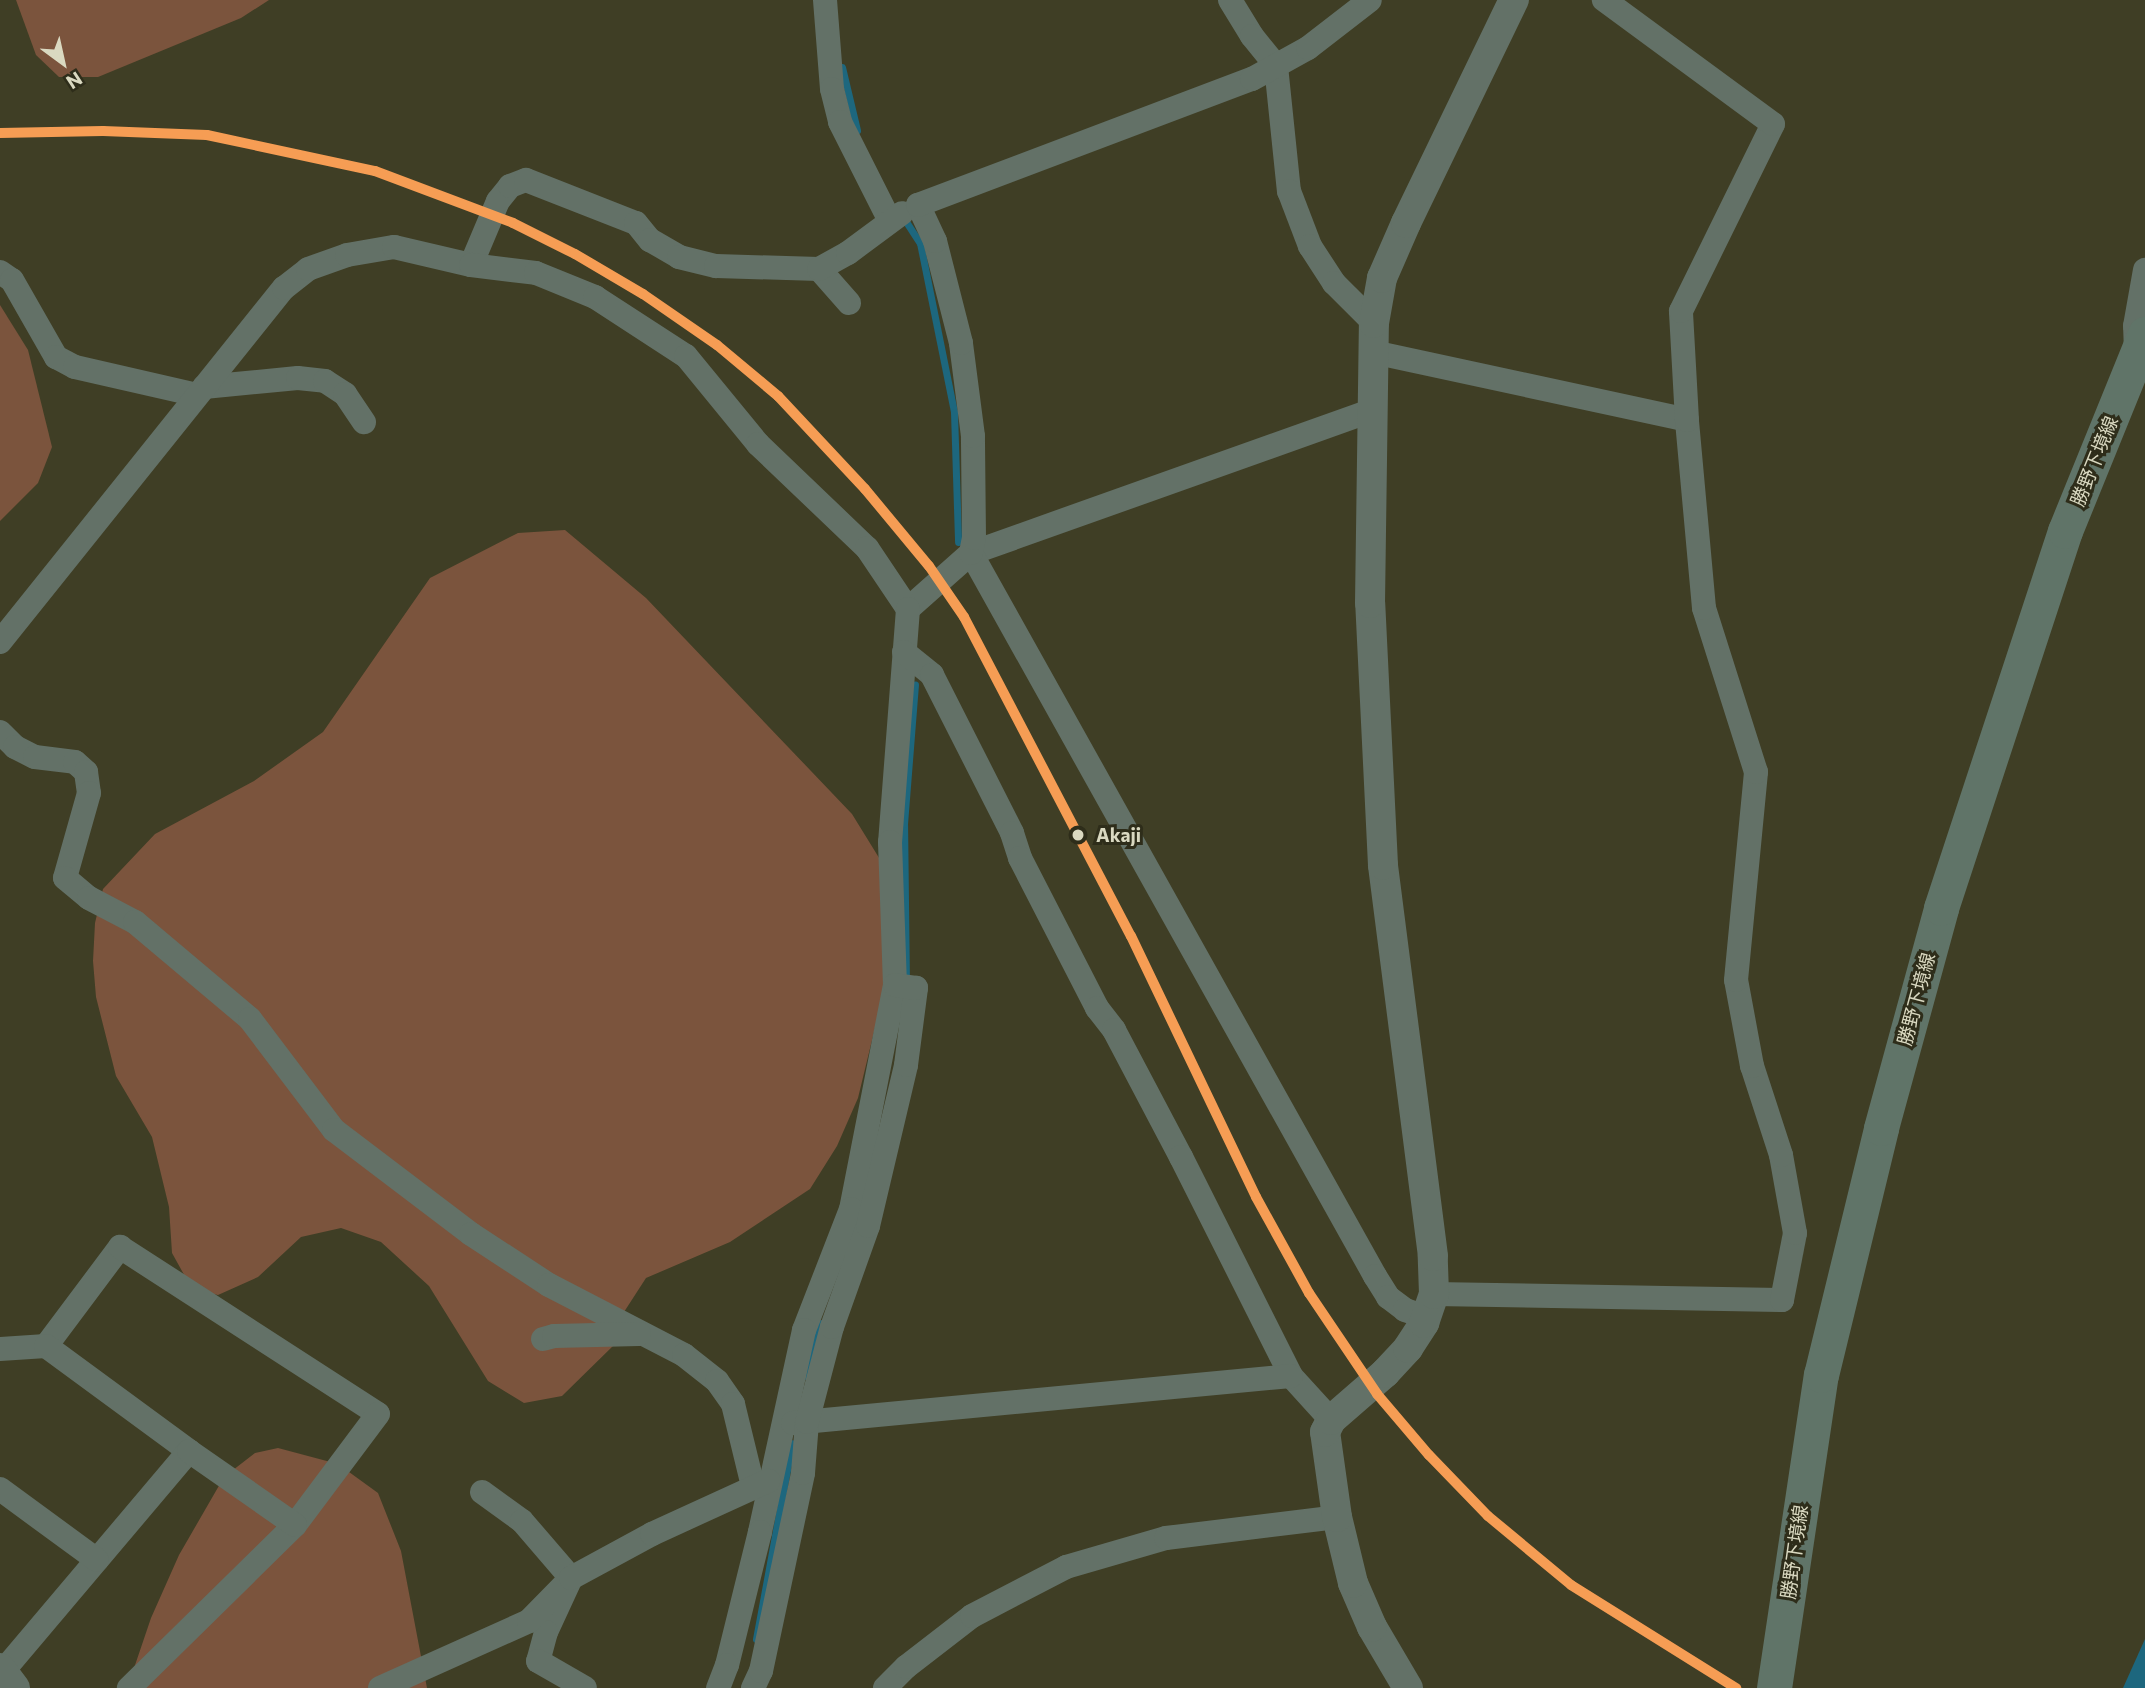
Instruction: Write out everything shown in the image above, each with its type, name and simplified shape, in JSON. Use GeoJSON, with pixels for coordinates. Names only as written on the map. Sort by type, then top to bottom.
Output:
{"type":"FeatureCollection","features":[{"type":"Feature","properties":{"kind":"main road","name":"勝野下境線"},"geometry":{"type":"LineString","coordinates":[[1774,1688],[1821,1375],[1881,1128],[1941,908],[2065,531],[2140,345]]}},
{"type":"Feature","properties":{"kind":"street"},"geometry":{"type":"LineString","coordinates":[[825,0],[832,89],[840,122],[902,213],[935,241],[961,343],[973,436],[974,538],[971,553],[1388,1297],[1405,1310],[1430,1305],[1782,1300],[1795,1233],[1780,1155],[1752,1066],[1736,980],[1756,772],[1704,608],[1687,420],[1681,311],[1773,124],[1604,0]]}},
{"type":"Feature","properties":{"kind":"street"},"geometry":{"type":"LineString","coordinates":[[1230,0],[1252,36],[1276,66],[1289,191],[1310,246],[1373,337],[1687,420]]}},
{"type":"Feature","properties":{"kind":"street"},"geometry":{"type":"LineString","coordinates":[[471,265],[498,201],[510,186],[526,180],[636,223],[650,240],[679,257],[716,266],[819,269],[848,253],[902,213],[1252,79],[1308,48],[1370,0]]}},
{"type":"Feature","properties":{"kind":"street"},"geometry":{"type":"LineString","coordinates":[[1408,1688],[1372,1627],[1353,1583],[1337,1517],[1325,1432],[1331,1420],[1385,1373],[1408,1348],[1430,1305],[1433,1256],[1383,865],[1370,603],[1373,337],[1382,278],[1514,0]]}},
{"type":"Feature","properties":{"kind":"street"},"geometry":{"type":"LineString","coordinates":[[0,642],[284,288],[308,269],[347,255],[394,247],[471,265],[536,273],[596,297],[686,356],[758,444],[867,548],[908,609],[890,842],[903,986],[851,1209],[804,1330],[796,1423],[803,1473],[761,1671],[753,1688]]}},
{"type":"Feature","properties":{"kind":"street"},"geometry":{"type":"LineString","coordinates":[[819,269],[849,303]]}},
{"type":"Feature","properties":{"kind":"street"},"geometry":{"type":"LineString","coordinates":[[2140,345],[2135,326],[2145,270]]}},
{"type":"Feature","properties":{"kind":"street"},"geometry":{"type":"LineString","coordinates":[[0,272],[12,280],[56,357],[75,367],[200,391],[298,378],[325,381],[345,394],[363,422]]}},
{"type":"Feature","properties":{"kind":"street"},"geometry":{"type":"LineString","coordinates":[[908,609],[971,553],[1373,410]]}},
{"type":"Feature","properties":{"kind":"street"},"geometry":{"type":"LineString","coordinates":[[904,652],[932,675],[1013,833],[1026,869],[1097,1007],[1114,1030],[1133,1065],[1291,1376],[1331,1420]]}},
{"type":"Feature","properties":{"kind":"street"},"geometry":{"type":"LineString","coordinates":[[0,732],[15,747],[36,757],[75,762],[86,772],[89,793],[65,878],[89,898],[135,922],[250,1019],[334,1130],[471,1234],[538,1278],[684,1355],[722,1389],[733,1404],[761,1483]]}},
{"type":"Feature","properties":{"kind":"street"},"geometry":{"type":"LineString","coordinates":[[46,1346],[120,1247],[378,1414],[295,1525],[129,1688]]}},
{"type":"Feature","properties":{"kind":"street"},"geometry":{"type":"LineString","coordinates":[[542,1339],[554,1336],[644,1334]]}},
{"type":"Feature","properties":{"kind":"street"},"geometry":{"type":"LineString","coordinates":[[0,1349],[46,1346],[295,1525]]}},
{"type":"Feature","properties":{"kind":"street"},"geometry":{"type":"LineString","coordinates":[[796,1423],[1291,1376]]}},
{"type":"Feature","properties":{"kind":"street"},"geometry":{"type":"LineString","coordinates":[[718,1688],[727,1665],[761,1483],[796,1423]]}},
{"type":"Feature","properties":{"kind":"street"},"geometry":{"type":"LineString","coordinates":[[6,1676],[97,1560],[189,1451]]}},
{"type":"Feature","properties":{"kind":"street"},"geometry":{"type":"LineString","coordinates":[[380,1688],[529,1622],[571,1578],[761,1483]]}},
{"type":"Feature","properties":{"kind":"street"},"geometry":{"type":"LineString","coordinates":[[0,1489],[97,1560]]}},
{"type":"Feature","properties":{"kind":"street"},"geometry":{"type":"LineString","coordinates":[[482,1492],[522,1521],[571,1578]]}},
{"type":"Feature","properties":{"kind":"street"},"geometry":{"type":"LineString","coordinates":[[885,1688],[906,1667],[972,1616],[1066,1567],[1166,1538],[1337,1517]]}},
{"type":"Feature","properties":{"kind":"street"},"geometry":{"type":"LineString","coordinates":[[571,1578],[545,1632],[538,1661],[585,1688]]}},
{"type":"Feature","properties":{"kind":"shaded area"},"geometry":{"type":"Polygon","coordinates":[[[16,0],[269,0],[241,18],[98,77],[59,77],[36,55],[16,0]]]}},
{"type":"Feature","properties":{"kind":"shaded area"},"geometry":{"type":"Polygon","coordinates":[[[0,305],[28,350],[52,447],[38,483],[0,521],[0,305]]]}},
{"type":"Feature","properties":{"kind":"shaded area"},"geometry":{"type":"Polygon","coordinates":[[[565,530],[646,598],[852,814],[889,874],[896,941],[858,1098],[837,1146],[810,1189],[730,1242],[646,1278],[624,1312],[614,1345],[562,1396],[524,1403],[488,1381],[429,1286],[381,1242],[341,1228],[301,1237],[258,1277],[218,1295],[192,1289],[172,1253],[169,1207],[152,1137],[116,1076],[96,997],[93,961],[95,923],[103,889],[155,834],[254,781],[323,732],[430,578],[518,533],[565,530]]]}},
{"type":"Feature","properties":{"kind":"shaded area"},"geometry":{"type":"Polygon","coordinates":[[[278,1448],[338,1464],[378,1493],[401,1551],[427,1688],[123,1688],[132,1674],[151,1618],[179,1555],[224,1477],[255,1453],[278,1448]]]}},
{"type":"Feature","properties":{"kind":"water"},"geometry":{"type":"Polygon","coordinates":[[[2145,1639],[2145,1688],[2123,1688],[2145,1639]]]}},
{"type":"Feature","properties":{"kind":"waterway"},"geometry":{"type":"LineString","coordinates":[[842,67],[857,130]]}},
{"type":"Feature","properties":{"kind":"waterway"},"geometry":{"type":"LineString","coordinates":[[903,217],[920,243],[954,412],[958,542]]}},
{"type":"Feature","properties":{"kind":"waterway"},"geometry":{"type":"LineString","coordinates":[[906,983],[904,824],[915,684]]}},
{"type":"Feature","properties":{"kind":"waterway"},"geometry":{"type":"LineString","coordinates":[[806,1376],[821,1323]]}},
{"type":"Feature","properties":{"kind":"waterway"},"geometry":{"type":"LineString","coordinates":[[756,1639],[792,1443]]}},
{"type":"Feature","properties":{"kind":"transit line"},"geometry":{"type":"LineString","coordinates":[[0,133],[103,131],[207,135],[375,171],[513,223],[575,254],[643,294],[717,345],[778,396],[865,489],[929,566],[964,617],[1131,936],[1256,1197],[1309,1293],[1377,1394],[1429,1455],[1488,1516],[1571,1585],[1736,1688]]}},
{"type":"Feature","properties":{"kind":"place","name":"Akaji"},"geometry":{"type":"Point","coordinates":[1078,835]}}]}
